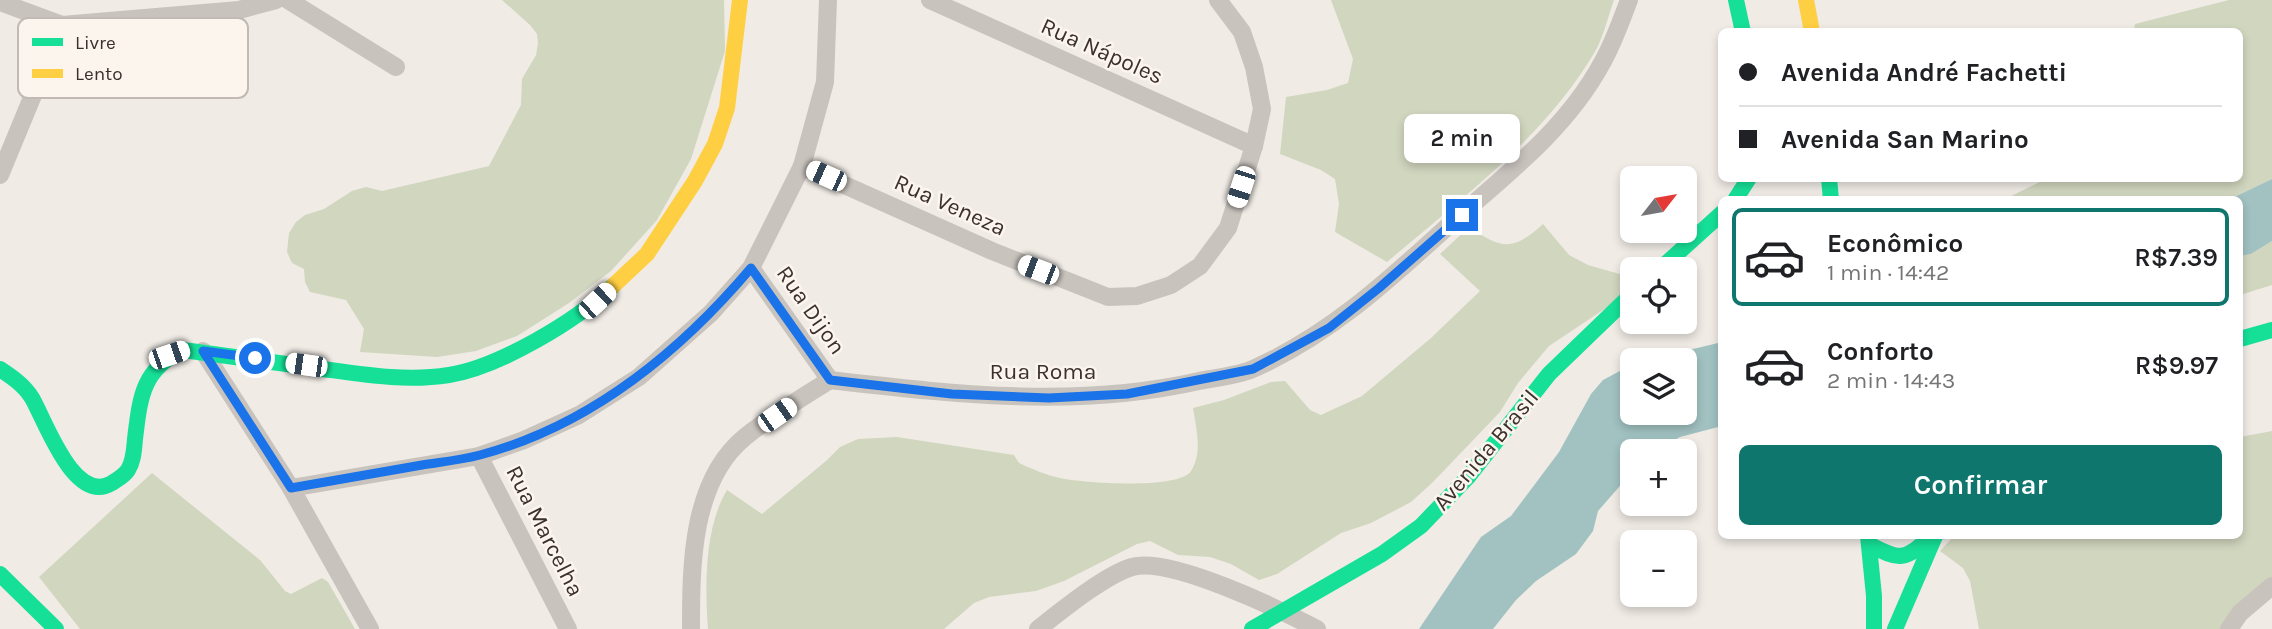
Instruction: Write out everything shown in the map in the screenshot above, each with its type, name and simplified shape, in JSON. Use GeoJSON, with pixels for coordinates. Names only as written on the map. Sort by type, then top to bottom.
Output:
{"type":"FeatureCollection","features":[{"type":"Feature","properties":{"kind":"main road"},"geometry":{"type":"LineString","coordinates":[[0,369],[22,385],[34,400],[55,444],[75,474],[86,485],[103,489],[112,486],[128,472],[134,454],[142,392],[159,362],[183,350],[395,379],[450,375],[495,360],[547,335],[597,301],[648,254],[695,181],[715,144],[727,108],[740,0]]}},
{"type":"Feature","properties":{"kind":"main road"},"geometry":{"type":"LineString","coordinates":[[1737,0],[1743,28]]}},
{"type":"Feature","properties":{"kind":"main road"},"geometry":{"type":"LineString","coordinates":[[1806,0],[1814,28]]}},
{"type":"Feature","properties":{"kind":"main road"},"geometry":{"type":"LineString","coordinates":[[1815,28],[1817,0]]}},
{"type":"Feature","properties":{"kind":"main road"},"geometry":{"type":"LineString","coordinates":[[1673,257],[1718,217]]}},
{"type":"Feature","properties":{"kind":"main road","name":"Avenida Brasil"},"geometry":{"type":"LineString","coordinates":[[1252,629],[1381,554],[1419,528],[1454,494],[1539,386],[1581,341],[1620,305]]}},
{"type":"Feature","properties":{"kind":"main road"},"geometry":{"type":"LineString","coordinates":[[2243,338],[2272,330]]}},
{"type":"Feature","properties":{"kind":"main road"},"geometry":{"type":"LineString","coordinates":[[1869,540],[1893,558],[1903,558],[1929,539]]}},
{"type":"Feature","properties":{"kind":"main road"},"geometry":{"type":"LineString","coordinates":[[1895,629],[1932,539]]}},
{"type":"Feature","properties":{"kind":"main road"},"geometry":{"type":"LineString","coordinates":[[1869,540],[1874,629]]}},
{"type":"Feature","properties":{"kind":"main road"},"geometry":{"type":"LineString","coordinates":[[0,574],[56,629]]}},
{"type":"Feature","properties":{"kind":"street"},"geometry":{"type":"LineString","coordinates":[[145,18],[239,10],[276,0]]}},
{"type":"Feature","properties":{"kind":"street"},"geometry":{"type":"LineString","coordinates":[[288,0],[396,67]]}},
{"type":"Feature","properties":{"kind":"street"},"geometry":{"type":"LineString","coordinates":[[291,488],[478,456],[524,440],[579,415],[639,377],[711,313],[751,268],[803,166],[825,82],[828,0]]}},
{"type":"Feature","properties":{"kind":"street","name":"Rua Nápoles"},"geometry":{"type":"LineString","coordinates":[[930,0],[1254,146]]}},
{"type":"Feature","properties":{"kind":"street","name":"Rua Veneza"},"geometry":{"type":"LineString","coordinates":[[803,166],[1004,257],[1108,297],[1137,296],[1171,285],[1200,266],[1227,228],[1254,146],[1262,109],[1254,67],[1242,32],[1218,0]]}},
{"type":"Feature","properties":{"kind":"street","name":"Rua Roma"},"geometry":{"type":"LineString","coordinates":[[830,380],[952,394],[1049,398],[1127,394],[1253,369],[1329,328],[1513,171],[1571,109],[1602,63],[1629,0]]}},
{"type":"Feature","properties":{"kind":"street"},"geometry":{"type":"LineString","coordinates":[[0,2],[43,18]]}},
{"type":"Feature","properties":{"kind":"street"},"geometry":{"type":"LineString","coordinates":[[0,175],[32,98]]}},
{"type":"Feature","properties":{"kind":"street","name":"Rua Dijon"},"geometry":{"type":"LineString","coordinates":[[751,268],[830,380]]}},
{"type":"Feature","properties":{"kind":"street"},"geometry":{"type":"LineString","coordinates":[[203,351],[291,488],[370,629]]}},
{"type":"Feature","properties":{"kind":"street"},"geometry":{"type":"LineString","coordinates":[[691,629],[691,573],[699,516],[716,472],[742,439],[830,380]]}},
{"type":"Feature","properties":{"kind":"street","name":"Rua Marcelha"},"geometry":{"type":"LineString","coordinates":[[478,456],[568,629]]}},
{"type":"Feature","properties":{"kind":"street"},"geometry":{"type":"LineString","coordinates":[[1038,629],[1114,576],[1132,567],[1157,565],[1217,584],[1281,610],[1317,629]]}},
{"type":"Feature","properties":{"kind":"street"},"geometry":{"type":"LineString","coordinates":[[2229,629],[2240,613],[2272,586]]}},
{"type":"Feature","properties":{"kind":"street"},"geometry":{"type":"LineString","coordinates":[[1858,629],[1874,596]]}},
{"type":"Feature","properties":{"kind":"green space"},"geometry":{"type":"Polygon","coordinates":[[[502,0],[724,0],[725,51],[691,159],[657,220],[611,271],[569,303],[517,336],[476,351],[437,357],[360,352],[364,329],[346,300],[310,292],[305,282],[304,269],[292,263],[287,252],[289,233],[305,215],[324,209],[352,191],[366,187],[382,191],[489,166],[521,105],[522,79],[536,55],[538,43],[537,34],[530,25],[502,0]]]}},
{"type":"Feature","properties":{"kind":"green space"},"geometry":{"type":"Polygon","coordinates":[[[1331,0],[1614,0],[1596,50],[1552,111],[1473,190],[1387,262],[1335,232],[1339,204],[1335,179],[1321,170],[1280,154],[1286,97],[1327,90],[1348,83],[1353,59],[1331,0]]]}},
{"type":"Feature","properties":{"kind":"green space"},"geometry":{"type":"Polygon","coordinates":[[[2229,0],[2272,0],[2272,179],[2236,196],[2011,196],[2040,182],[2243,182],[2243,28],[2134,28],[2135,24],[2229,0]]]}},
{"type":"Feature","properties":{"kind":"green space"},"geometry":{"type":"Polygon","coordinates":[[[1543,224],[1569,255],[1588,265],[1620,274],[1620,295],[1612,304],[1549,346],[1518,383],[1500,412],[1411,502],[1371,523],[1341,533],[1277,574],[1259,580],[1231,564],[1210,557],[1178,555],[1150,541],[1137,544],[1064,581],[1036,591],[989,597],[974,603],[944,629],[708,629],[706,595],[710,540],[719,505],[727,490],[762,514],[840,447],[858,439],[897,437],[1014,455],[1019,463],[1071,480],[1129,484],[1169,481],[1183,477],[1191,471],[1197,456],[1198,440],[1193,408],[1224,400],[1271,382],[1285,381],[1310,410],[1321,415],[1362,396],[1431,338],[1480,291],[1440,254],[1469,227],[1490,240],[1507,244],[1515,243],[1543,224]]]}},
{"type":"Feature","properties":{"kind":"green space"},"geometry":{"type":"Polygon","coordinates":[[[2272,241],[2272,285],[2243,294],[2243,255],[2251,254],[2272,241]]]}},
{"type":"Feature","properties":{"kind":"green space"},"geometry":{"type":"Polygon","coordinates":[[[2272,431],[2272,593],[2234,629],[1979,629],[1970,581],[1963,568],[1940,551],[1951,539],[2243,539],[2243,436],[2272,431]]]}},
{"type":"Feature","properties":{"kind":"green space"},"geometry":{"type":"Polygon","coordinates":[[[152,473],[260,560],[285,591],[291,594],[322,578],[328,582],[355,629],[80,629],[39,577],[152,473]]]}},
{"type":"Feature","properties":{"kind":"water"},"geometry":{"type":"Polygon","coordinates":[[[2272,179],[2272,241],[2251,254],[2243,255],[2243,196],[2236,196],[2272,179]]]}},
{"type":"Feature","properties":{"kind":"water"},"geometry":{"type":"Polygon","coordinates":[[[1718,343],[1718,427],[1676,439],[1620,439],[1620,486],[1598,511],[1593,531],[1576,554],[1536,581],[1516,600],[1493,629],[1419,629],[1481,537],[1511,516],[1559,452],[1591,394],[1603,380],[1620,371],[1620,425],[1697,425],[1697,348],[1718,343]]]}},
{"type":"Feature","properties":{"kind":"traffic: fast"},"geometry":{"type":"LineString","coordinates":[[1736,0],[1742,28]]}},
{"type":"Feature","properties":{"kind":"traffic: fast"},"geometry":{"type":"LineString","coordinates":[[1738,196],[1746,182]]}},
{"type":"Feature","properties":{"kind":"traffic: fast"},"geometry":{"type":"LineString","coordinates":[[1829,182],[1831,196]]}},
{"type":"Feature","properties":{"kind":"traffic: fast"},"geometry":{"type":"LineString","coordinates":[[1673,257],[1718,217]]}},
{"type":"Feature","properties":{"kind":"traffic: fast"},"geometry":{"type":"LineString","coordinates":[[0,369],[29,393],[53,441],[73,472],[85,483],[98,487],[112,483],[128,470],[133,458],[139,410],[146,386],[159,366],[183,350],[349,373],[416,378],[449,375],[491,363],[536,341],[579,314],[613,286]]}},
{"type":"Feature","properties":{"kind":"traffic: fast"},"geometry":{"type":"LineString","coordinates":[[1252,629],[1382,554],[1421,526],[1468,477],[1549,374],[1620,306]]}},
{"type":"Feature","properties":{"kind":"traffic: fast"},"geometry":{"type":"LineString","coordinates":[[2243,338],[2272,330]]}},
{"type":"Feature","properties":{"kind":"traffic: fast"},"geometry":{"type":"LineString","coordinates":[[1868,539],[1874,629]]}},
{"type":"Feature","properties":{"kind":"traffic: fast"},"geometry":{"type":"LineString","coordinates":[[1869,544],[1895,556],[1902,556],[1915,550],[1928,539]]}},
{"type":"Feature","properties":{"kind":"traffic: fast"},"geometry":{"type":"LineString","coordinates":[[1895,629],[1934,539]]}},
{"type":"Feature","properties":{"kind":"traffic: fast"},"geometry":{"type":"LineString","coordinates":[[0,574],[56,629]]}},
{"type":"Feature","properties":{"kind":"traffic: slow"},"geometry":{"type":"LineString","coordinates":[[613,286],[647,254],[695,181],[715,144],[727,108],[740,0]]}},
{"type":"Feature","properties":{"kind":"traffic: slow"},"geometry":{"type":"LineString","coordinates":[[1806,0],[1811,28]]}},
{"type":"Feature","properties":{"kind":"route"},"geometry":{"type":"LineString","coordinates":[[255,358],[203,351],[291,488],[478,456],[524,440],[579,415],[639,377],[711,313],[751,268],[830,380],[952,394],[1049,398],[1127,394],[1253,369],[1329,328],[1462,215]]}}]}
